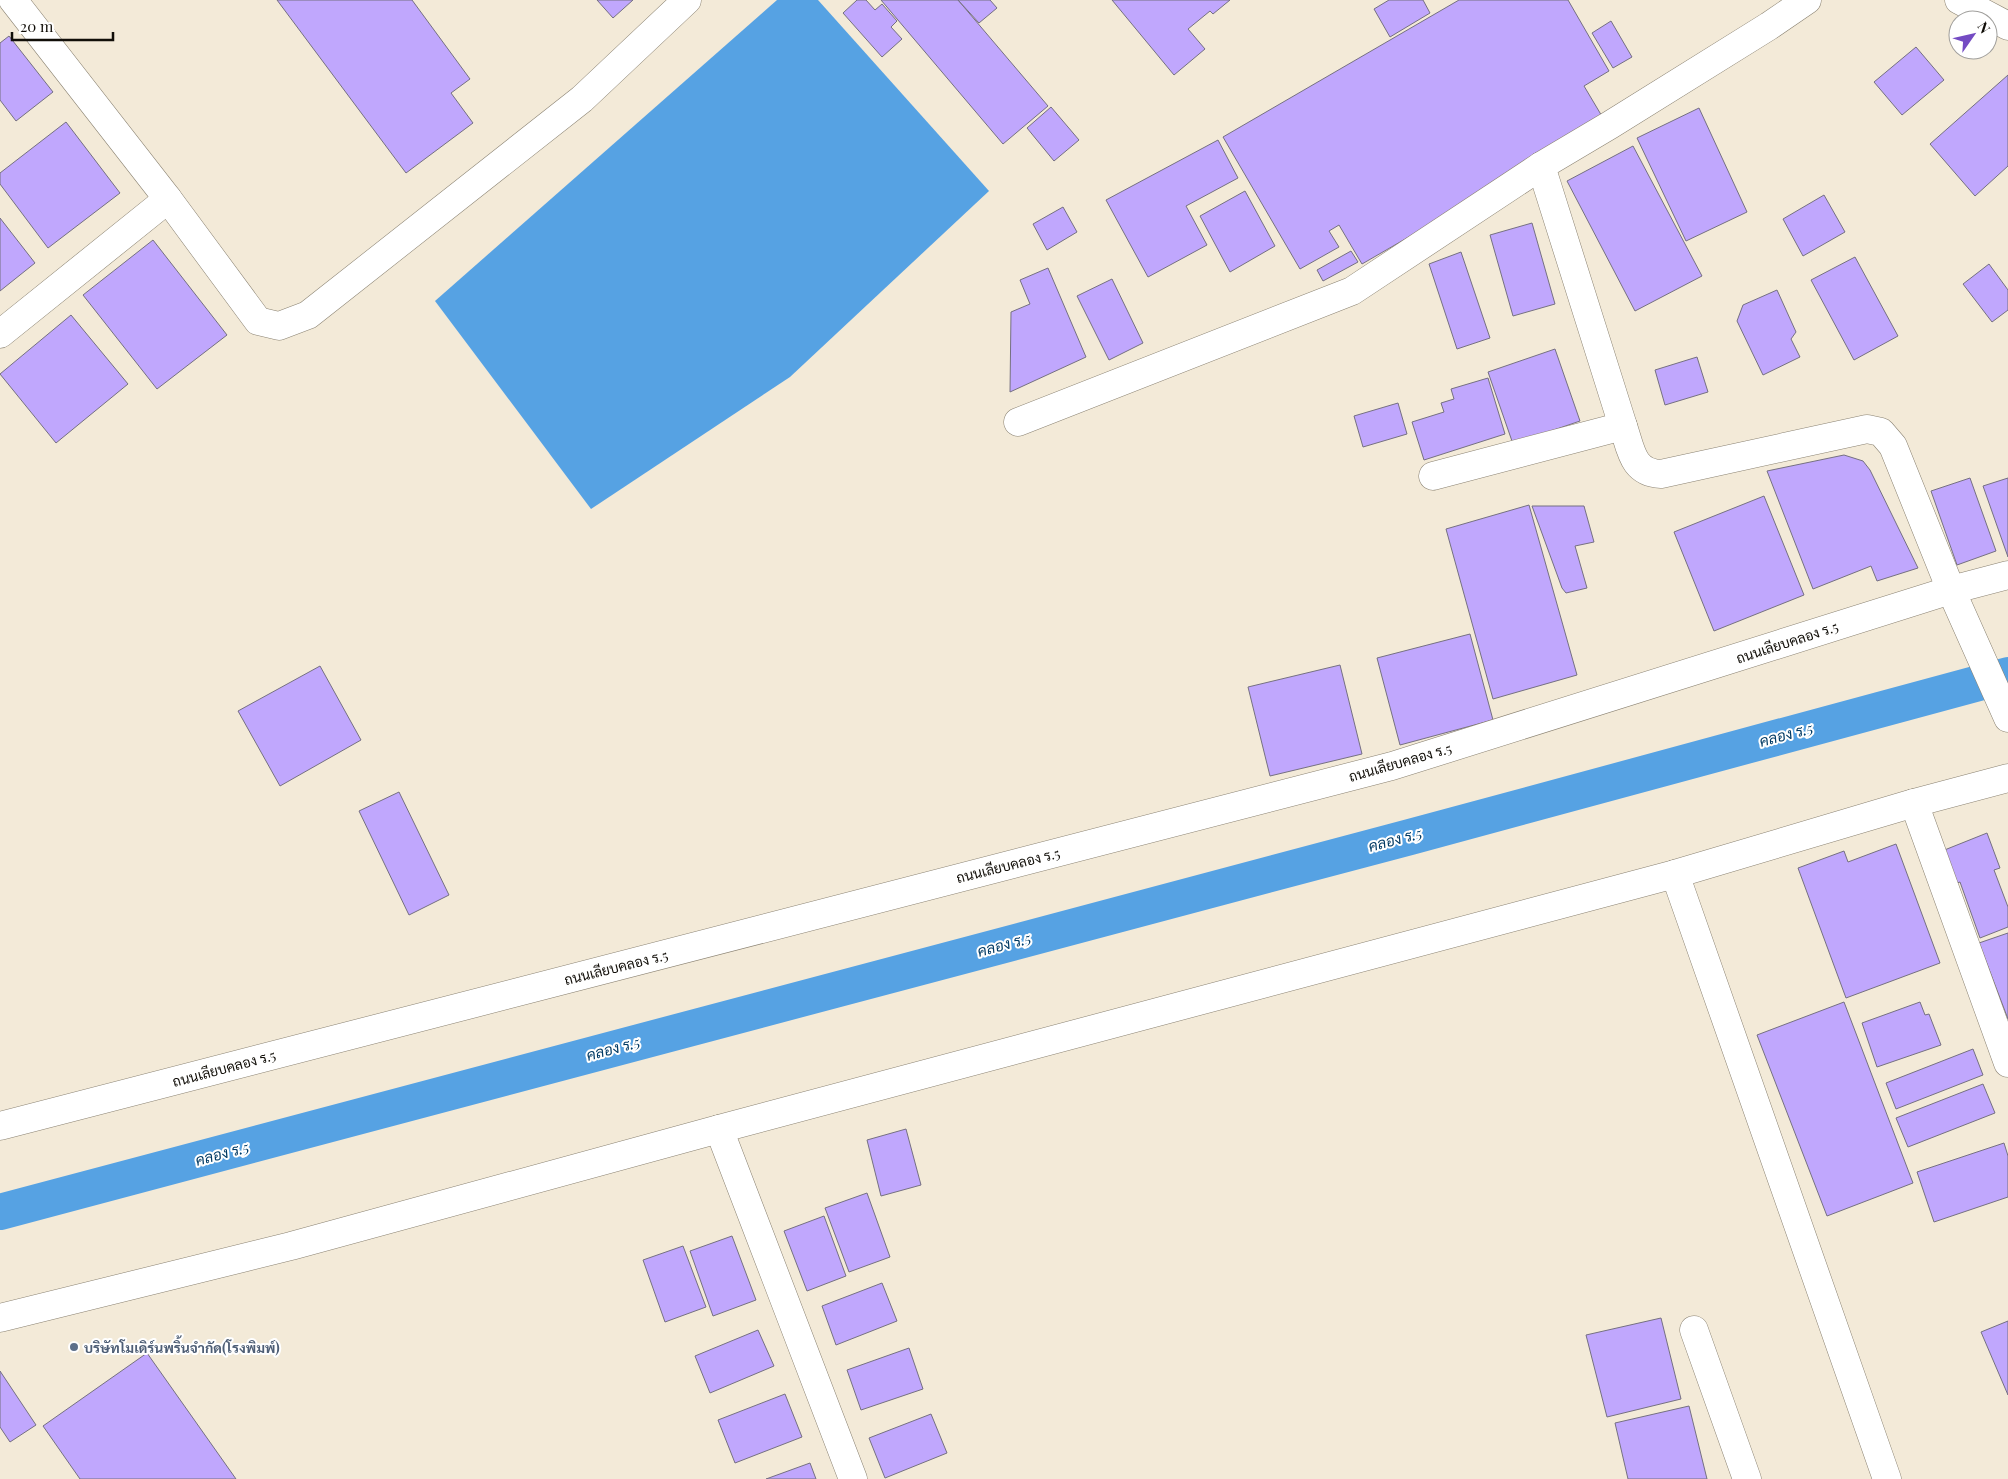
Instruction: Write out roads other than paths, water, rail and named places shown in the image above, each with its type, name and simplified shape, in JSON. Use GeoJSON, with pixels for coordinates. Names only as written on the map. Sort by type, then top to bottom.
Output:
{"type":"FeatureCollection","features":[{"type":"Feature","properties":{"kind":"street"},"geometry":{"type":"LineString","coordinates":[[13,0],[168,199],[258,321],[279,326],[308,314],[582,99],[687,0]]}},
{"type":"Feature","properties":{"kind":"street"},"geometry":{"type":"LineString","coordinates":[[1018,422],[1352,291],[1541,166],[1753,37],[1807,0]]}},
{"type":"Feature","properties":{"kind":"street"},"geometry":{"type":"LineString","coordinates":[[1959,0],[2008,26]]}},
{"type":"Feature","properties":{"kind":"street"},"geometry":{"type":"LineString","coordinates":[[1541,166],[1622,426],[1636,464],[1649,472],[1661,474],[1867,429],[1881,432],[1893,446],[1951,590],[2008,718]]}},
{"type":"Feature","properties":{"kind":"street"},"geometry":{"type":"LineString","coordinates":[[0,334],[168,199]]}},
{"type":"Feature","properties":{"kind":"street"},"geometry":{"type":"LineString","coordinates":[[1432,476],[1622,426]]}},
{"type":"Feature","properties":{"kind":"street","name":"ถนนเลียบคลอง ร.5"},"geometry":{"type":"LineString","coordinates":[[0,1126],[1392,766],[1951,590],[2008,575]]}},
{"type":"Feature","properties":{"kind":"street"},"geometry":{"type":"LineString","coordinates":[[0,1318],[291,1246],[719,1128],[1675,874],[1914,803],[2008,778]]}},
{"type":"Feature","properties":{"kind":"street"},"geometry":{"type":"LineString","coordinates":[[1914,803],[2008,1063]]}},
{"type":"Feature","properties":{"kind":"street"},"geometry":{"type":"LineString","coordinates":[[1675,874],[1887,1479]]}},
{"type":"Feature","properties":{"kind":"street"},"geometry":{"type":"LineString","coordinates":[[719,1128],[853,1479]]}},
{"type":"Feature","properties":{"kind":"street"},"geometry":{"type":"LineString","coordinates":[[1694,1330],[1746,1479]]}},
{"type":"Feature","properties":{"kind":"water"},"geometry":{"type":"Polygon","coordinates":[[[777,0],[818,0],[989,191],[790,377],[591,509],[435,301],[777,0]]]}},
{"type":"Feature","properties":{"kind":"waterway","name":"คลอง ร.5"},"geometry":{"type":"LineString","coordinates":[[0,1212],[1410,837],[2008,675]]}},
{"type":"Feature","properties":{"kind":"place","name":"บริษัทโมเดิร์นพริ้นจำกัด(โรงพิมพ์)"},"geometry":{"type":"Point","coordinates":[74,1347]}}]}
